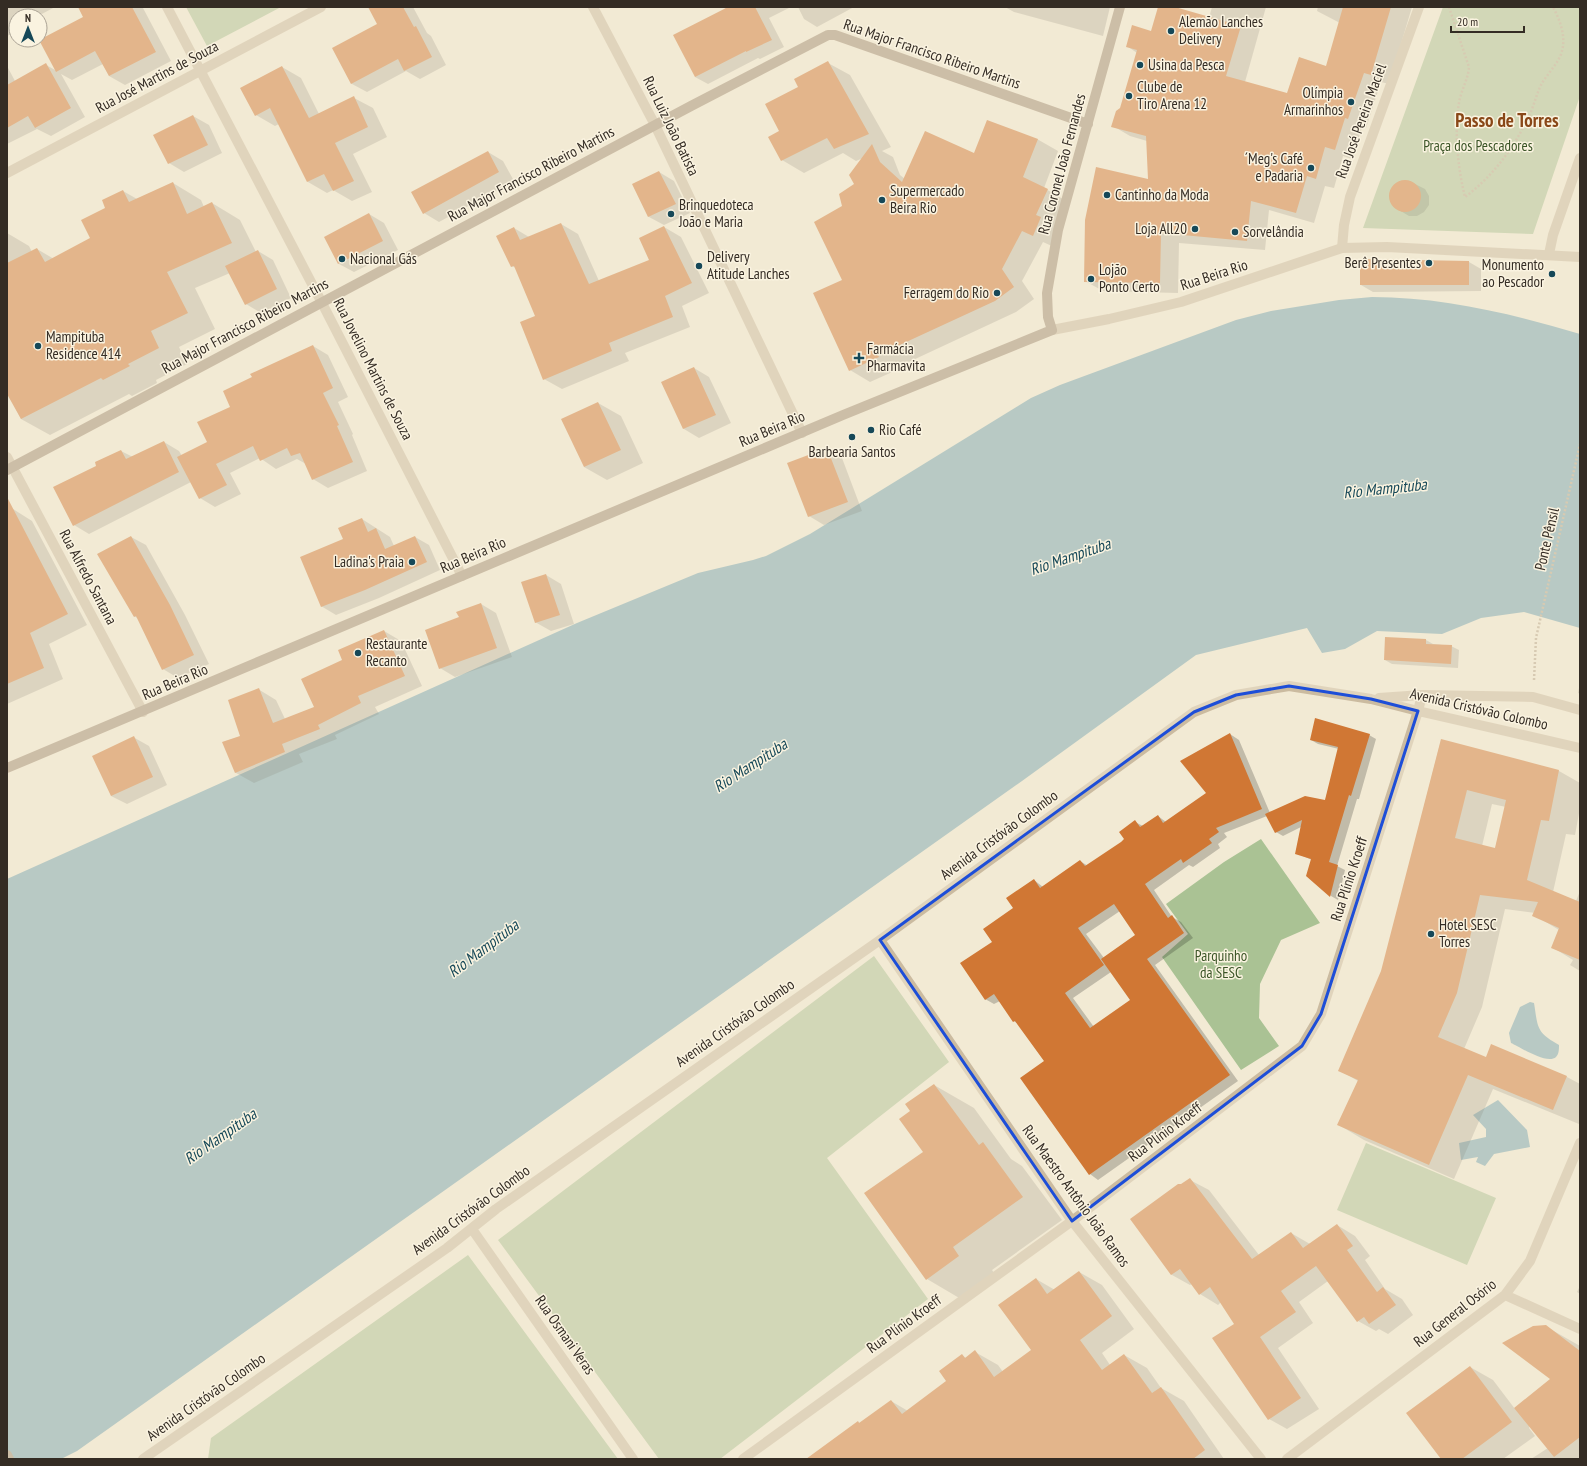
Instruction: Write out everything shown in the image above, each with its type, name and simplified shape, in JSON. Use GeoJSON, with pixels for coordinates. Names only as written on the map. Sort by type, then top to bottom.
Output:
{"type":"FeatureCollection","features":[{"type":"Feature","properties":{"kind":"main road","name":"Rua Coronel João Fernandes"},"geometry":{"type":"LineString","coordinates":[[1052,330],[1048,317],[1047,293],[1053,253],[1058,230],[1120,7]]}},
{"type":"Feature","properties":{"kind":"main road","name":"Rua Major Francisco Ribeiro Martins"},"geometry":{"type":"LineString","coordinates":[[10,469],[655,125],[828,35],[835,35],[1088,124]]}},
{"type":"Feature","properties":{"kind":"main road","name":"Rua Beira Rio"},"geometry":{"type":"LineString","coordinates":[[7,768],[143,712],[802,433],[1052,330]]}},
{"type":"Feature","properties":{"kind":"main road"},"geometry":{"type":"LineString","coordinates":[[7,1455],[9,1459]]}},
{"type":"Feature","properties":{"kind":"street","name":"Rua Jovelino Martins de Souza"},"geometry":{"type":"LineString","coordinates":[[167,7],[322,302],[462,576]]}},
{"type":"Feature","properties":{"kind":"street","name":"Rua José Martins de Souza"},"geometry":{"type":"LineString","coordinates":[[7,173],[321,7]]}},
{"type":"Feature","properties":{"kind":"street","name":"Rua Luiz João Batista"},"geometry":{"type":"LineString","coordinates":[[593,7],[655,125],[802,433]]}},
{"type":"Feature","properties":{"kind":"street","name":"Rua José Pereira Maciel"},"geometry":{"type":"LineString","coordinates":[[1342,248],[1344,225],[1350,197],[1419,7]]}},
{"type":"Feature","properties":{"kind":"street"},"geometry":{"type":"LineString","coordinates":[[1549,254],[1553,235],[1580,158]]}},
{"type":"Feature","properties":{"kind":"street","name":"Rua Beira Rio"},"geometry":{"type":"LineString","coordinates":[[1052,330],[1109,319],[1181,302],[1342,248],[1387,247],[1580,256]]}},
{"type":"Feature","properties":{"kind":"street","name":"Rua Alfredo Santana"},"geometry":{"type":"LineString","coordinates":[[7,457],[10,469],[143,712]]}},
{"type":"Feature","properties":{"kind":"street","name":"Avenida Cristóvão Colombo"},"geometry":{"type":"LineString","coordinates":[[143,1459],[472,1229],[496,1209],[880,940],[1194,712],[1236,695],[1289,686],[1371,699],[1580,748]]}},
{"type":"Feature","properties":{"kind":"street","name":"Avenida Cristóvão Colombo"},"geometry":{"type":"LineString","coordinates":[[1371,699],[1422,695],[1533,697],[1580,710]]}},
{"type":"Feature","properties":{"kind":"street","name":"Rua Plínio Kroeff"},"geometry":{"type":"LineString","coordinates":[[743,1459],[1072,1222],[1302,1046],[1321,1014],[1422,695]]}},
{"type":"Feature","properties":{"kind":"street","name":"Rua Maestro Antônio João Ramos"},"geometry":{"type":"LineString","coordinates":[[880,940],[1072,1222],[1261,1459]]}},
{"type":"Feature","properties":{"kind":"street","name":"Rua General Osório"},"geometry":{"type":"LineString","coordinates":[[1287,1459],[1505,1295],[1530,1261],[1580,1143]]}},
{"type":"Feature","properties":{"kind":"street","name":"Rua Osmani Veras"},"geometry":{"type":"LineString","coordinates":[[472,1229],[633,1459]]}},
{"type":"Feature","properties":{"kind":"street"},"geometry":{"type":"LineString","coordinates":[[1505,1295],[1580,1329]]}},
{"type":"Feature","properties":{"kind":"path"},"geometry":{"type":"LineString","coordinates":[[1449,7],[1469,67],[1460,95],[1458,119],[1458,163],[1465,197],[1487,180],[1504,159],[1529,116],[1541,85],[1560,55],[1563,46],[1562,29],[1553,7]]}},
{"type":"Feature","properties":{"kind":"path","name":"Ponte Pênsil"},"geometry":{"type":"LineString","coordinates":[[1533,697],[1536,638],[1580,444]]}},
{"type":"Feature","properties":{"kind":"highlighted area"},"geometry":{"type":"Polygon","coordinates":[[[1289,686],[1371,699],[1418,711],[1321,1014],[1302,1046],[1072,1221],[880,940],[1194,712],[1236,695],[1289,686]]]}},
{"type":"Feature","properties":{"kind":"green space"},"geometry":{"type":"Polygon","coordinates":[[[186,7],[281,7],[207,46],[186,7]]]}},
{"type":"Feature","properties":{"kind":"green space","name":"Praça dos Pescadores"},"geometry":{"type":"Polygon","coordinates":[[[1443,7],[1580,7],[1580,96],[1533,234],[1363,228],[1443,7]]]}},
{"type":"Feature","properties":{"kind":"green space","name":"Parquinho da SESC"},"geometry":{"type":"Polygon","coordinates":[[[1261,839],[1320,923],[1281,940],[1260,984],[1259,1018],[1279,1046],[1241,1070],[1162,957],[1188,934],[1166,904],[1224,862],[1261,839]]]}},
{"type":"Feature","properties":{"kind":"green space"},"geometry":{"type":"Polygon","coordinates":[[[874,956],[949,1062],[827,1158],[928,1299],[720,1459],[659,1459],[498,1240],[874,956]]]}},
{"type":"Feature","properties":{"kind":"green space"},"geometry":{"type":"Polygon","coordinates":[[[1366,1143],[1496,1198],[1467,1265],[1337,1210],[1366,1143]]]}},
{"type":"Feature","properties":{"kind":"green space"},"geometry":{"type":"Polygon","coordinates":[[[468,1255],[618,1459],[208,1459],[211,1438],[468,1255]]]}},
{"type":"Feature","properties":{"kind":"water","name":"Rio Mampituba"},"geometry":{"type":"Polygon","coordinates":[[[1372,297],[1451,303],[1529,320],[1580,334],[1580,628],[1524,612],[1481,618],[1442,634],[1377,631],[1345,649],[1322,653],[1307,628],[1196,655],[1022,781],[77,1451],[61,1459],[7,1459],[7,879],[577,623],[698,573],[766,556],[810,534],[1031,398],[1060,385],[1236,320],[1271,311],[1339,300],[1372,297]]]}},
{"type":"Feature","properties":{"kind":"water"},"geometry":{"type":"Polygon","coordinates":[[[1530,1002],[1534,1003],[1539,1028],[1542,1033],[1559,1045],[1558,1054],[1552,1059],[1540,1057],[1511,1043],[1509,1033],[1520,1007],[1530,1002]]]}},
{"type":"Feature","properties":{"kind":"water"},"geometry":{"type":"Polygon","coordinates":[[[1498,1100],[1527,1130],[1530,1147],[1494,1154],[1485,1166],[1476,1162],[1478,1157],[1461,1160],[1459,1143],[1486,1137],[1486,1129],[1473,1115],[1498,1100]]]}},
{"type":"Feature","properties":{"kind":"building"},"geometry":{"type":"Polygon","coordinates":[[[78,7],[132,7],[156,52],[109,76],[95,51],[56,72],[43,48],[48,48],[48,35],[83,17],[78,7]]]}},
{"type":"Feature","properties":{"kind":"building"},"geometry":{"type":"Polygon","coordinates":[[[368,7],[403,7],[414,27],[416,26],[432,57],[404,71],[398,59],[351,84],[332,48],[377,24],[368,7]]]}},
{"type":"Feature","properties":{"kind":"building"},"geometry":{"type":"Polygon","coordinates":[[[728,7],[755,7],[772,40],[746,51],[695,77],[673,35],[728,7]]]}},
{"type":"Feature","properties":{"kind":"building"},"geometry":{"type":"Polygon","coordinates":[[[1158,7],[1175,7],[1241,26],[1226,76],[1287,93],[1299,57],[1326,66],[1343,7],[1391,7],[1371,75],[1364,73],[1348,119],[1345,118],[1335,150],[1325,147],[1316,179],[1307,176],[1296,213],[1251,201],[1247,241],[1161,233],[1160,283],[1084,282],[1085,220],[1096,167],[1148,179],[1146,136],[1111,127],[1116,111],[1120,108],[1137,50],[1126,47],[1132,25],[1151,31],[1158,7]]]}},
{"type":"Feature","properties":{"kind":"building"},"geometry":{"type":"Polygon","coordinates":[[[828,61],[869,134],[834,149],[827,138],[781,161],[768,137],[779,131],[765,104],[798,87],[794,79],[828,61]]]}},
{"type":"Feature","properties":{"kind":"building"},"geometry":{"type":"Polygon","coordinates":[[[46,63],[71,108],[35,128],[28,116],[7,128],[7,85],[46,63]]]}},
{"type":"Feature","properties":{"kind":"building"},"geometry":{"type":"Polygon","coordinates":[[[282,66],[309,118],[354,96],[368,127],[335,143],[354,181],[333,191],[324,174],[307,182],[270,108],[255,116],[240,88],[282,66]]]}},
{"type":"Feature","properties":{"kind":"building"},"geometry":{"type":"Polygon","coordinates":[[[193,115],[208,145],[168,164],[153,135],[193,115]]]}},
{"type":"Feature","properties":{"kind":"building"},"geometry":{"type":"Polygon","coordinates":[[[987,120],[1038,139],[1023,177],[1048,189],[1036,215],[1041,217],[1033,236],[1022,231],[1002,269],[1014,287],[995,301],[878,355],[879,357],[849,371],[813,293],[842,280],[814,222],[842,206],[839,194],[854,184],[849,175],[872,144],[880,162],[902,182],[925,131],[974,153],[987,120]]]}},
{"type":"Feature","properties":{"kind":"building"},"geometry":{"type":"Polygon","coordinates":[[[488,151],[499,172],[423,214],[411,192],[488,151]]]}},
{"type":"Feature","properties":{"kind":"building"},"geometry":{"type":"Polygon","coordinates":[[[659,171],[676,204],[648,217],[632,184],[659,171]]]}},
{"type":"Feature","properties":{"kind":"building"},"geometry":{"type":"Polygon","coordinates":[[[1402,180],[1408,180],[1417,184],[1421,196],[1417,208],[1408,212],[1402,212],[1393,208],[1389,199],[1389,193],[1393,184],[1402,180]]]}},
{"type":"Feature","properties":{"kind":"building"},"geometry":{"type":"Polygon","coordinates":[[[173,182],[187,214],[212,202],[232,243],[167,272],[188,313],[151,331],[159,348],[128,364],[130,366],[103,380],[101,378],[21,419],[7,394],[7,263],[37,248],[45,262],[90,238],[81,220],[105,208],[102,200],[123,190],[129,202],[173,182]]]}},
{"type":"Feature","properties":{"kind":"building"},"geometry":{"type":"Polygon","coordinates":[[[369,213],[383,241],[338,264],[324,237],[369,213]]]}},
{"type":"Feature","properties":{"kind":"building"},"geometry":{"type":"Polygon","coordinates":[[[561,223],[589,284],[649,260],[639,238],[664,226],[692,283],[665,296],[673,317],[609,343],[612,351],[543,380],[520,322],[535,316],[514,266],[511,267],[496,236],[514,227],[520,240],[561,223]]]}},
{"type":"Feature","properties":{"kind":"building"},"geometry":{"type":"Polygon","coordinates":[[[258,250],[277,289],[245,305],[225,266],[258,250]]]}},
{"type":"Feature","properties":{"kind":"building"},"geometry":{"type":"Polygon","coordinates":[[[1360,259],[1469,261],[1469,285],[1360,285],[1360,259]]]}},
{"type":"Feature","properties":{"kind":"building"},"geometry":{"type":"Polygon","coordinates":[[[313,345],[333,388],[323,393],[339,425],[337,426],[353,462],[312,480],[300,453],[291,456],[287,448],[260,461],[253,446],[216,464],[227,485],[199,499],[177,457],[207,442],[197,422],[230,407],[223,391],[252,377],[250,374],[313,345]]]}},
{"type":"Feature","properties":{"kind":"building"},"geometry":{"type":"Polygon","coordinates":[[[694,367],[716,415],[683,429],[661,382],[694,367]]]}},
{"type":"Feature","properties":{"kind":"building"},"geometry":{"type":"Polygon","coordinates":[[[598,402],[621,450],[584,467],[561,419],[598,402]]]}},
{"type":"Feature","properties":{"kind":"building"},"geometry":{"type":"Polygon","coordinates":[[[164,441],[179,472],[73,526],[53,487],[96,466],[95,462],[121,450],[126,459],[164,441]]]}},
{"type":"Feature","properties":{"kind":"building"},"geometry":{"type":"Polygon","coordinates":[[[827,448],[848,502],[808,517],[787,463],[827,448]]]}},
{"type":"Feature","properties":{"kind":"building"},"geometry":{"type":"Polygon","coordinates":[[[7,497],[68,614],[30,633],[44,668],[7,684],[7,497]]]}},
{"type":"Feature","properties":{"kind":"building"},"geometry":{"type":"Polygon","coordinates":[[[362,518],[368,532],[376,528],[385,549],[415,536],[427,562],[365,590],[321,607],[300,557],[343,539],[338,528],[362,518]]]}},
{"type":"Feature","properties":{"kind":"building"},"geometry":{"type":"Polygon","coordinates":[[[131,536],[170,605],[194,655],[162,670],[136,616],[134,617],[97,554],[131,536]]]}},
{"type":"Feature","properties":{"kind":"building"},"geometry":{"type":"Polygon","coordinates":[[[546,574],[560,615],[535,623],[521,582],[546,574]]]}},
{"type":"Feature","properties":{"kind":"building"},"geometry":{"type":"Polygon","coordinates":[[[481,603],[497,648],[439,669],[425,630],[459,617],[456,612],[481,603]]]}},
{"type":"Feature","properties":{"kind":"building"},"geometry":{"type":"Polygon","coordinates":[[[384,630],[405,676],[358,696],[361,703],[318,725],[320,729],[282,744],[285,752],[235,773],[222,742],[240,736],[228,700],[259,688],[273,723],[314,707],[301,679],[342,660],[338,650],[384,630]]]}},
{"type":"Feature","properties":{"kind":"building"},"geometry":{"type":"Polygon","coordinates":[[[1385,637],[1426,639],[1426,644],[1452,645],[1451,664],[1384,660],[1385,637]]]}},
{"type":"Feature","properties":{"kind":"building"},"geometry":{"type":"Polygon","coordinates":[[[1315,718],[1370,734],[1351,796],[1349,795],[1329,862],[1338,865],[1330,897],[1306,876],[1311,859],[1295,854],[1302,820],[1275,833],[1265,814],[1305,796],[1325,800],[1338,747],[1310,740],[1315,718]]]}},
{"type":"Feature","properties":{"kind":"building"},"geometry":{"type":"Polygon","coordinates":[[[1230,733],[1262,809],[1216,828],[1219,832],[1209,839],[1212,843],[1183,863],[1181,859],[1145,884],[1168,918],[1172,915],[1184,933],[1147,959],[1230,1075],[1089,1175],[1020,1078],[1044,1061],[1015,1021],[1013,1022],[994,994],[985,1000],[960,963],[992,942],[983,929],[1013,908],[1006,898],[1034,879],[1040,888],[1080,860],[1085,866],[1121,842],[1124,839],[1119,832],[1135,820],[1140,827],[1158,815],[1163,823],[1206,793],[1180,761],[1230,733]],[[1114,904],[1078,928],[1104,965],[1065,993],[1090,1028],[1130,1000],[1101,959],[1135,935],[1114,904]]]}},
{"type":"Feature","properties":{"kind":"building"},"geometry":{"type":"Polygon","coordinates":[[[134,736],[153,777],[111,796],[92,756],[134,736]]]}},
{"type":"Feature","properties":{"kind":"building","name":"Hotel SESC Torres"},"geometry":{"type":"Polygon","coordinates":[[[1441,739],[1559,770],[1549,821],[1541,820],[1527,880],[1580,902],[1580,960],[1551,948],[1559,928],[1532,916],[1538,902],[1480,895],[1457,993],[1438,1037],[1486,1057],[1491,1044],[1567,1076],[1553,1110],[1468,1075],[1429,1165],[1337,1125],[1358,1080],[1338,1071],[1381,971],[1441,739]],[[1467,790],[1455,838],[1495,848],[1506,800],[1467,790]]]}},
{"type":"Feature","properties":{"kind":"building"},"geometry":{"type":"Polygon","coordinates":[[[934,1084],[979,1145],[983,1142],[1023,1197],[953,1247],[959,1256],[926,1280],[864,1193],[923,1152],[899,1119],[910,1111],[905,1104],[934,1084]]]}},
{"type":"Feature","properties":{"kind":"building"},"geometry":{"type":"Polygon","coordinates":[[[1190,1178],[1252,1259],[1291,1232],[1303,1248],[1337,1224],[1353,1246],[1347,1250],[1377,1292],[1383,1287],[1396,1305],[1369,1324],[1364,1317],[1357,1322],[1316,1266],[1281,1291],[1296,1312],[1260,1337],[1301,1398],[1268,1420],[1212,1338],[1234,1324],[1210,1287],[1199,1295],[1180,1269],[1171,1275],[1130,1219],[1178,1184],[1181,1184],[1190,1178]]]}},
{"type":"Feature","properties":{"kind":"building"},"geometry":{"type":"Polygon","coordinates":[[[1079,1271],[1112,1316],[1080,1340],[1102,1370],[1124,1354],[1152,1393],[1161,1387],[1205,1450],[1193,1459],[806,1459],[858,1421],[859,1423],[891,1400],[902,1414],[946,1381],[939,1371],[962,1354],[965,1358],[975,1350],[994,1377],[1031,1350],[998,1305],[1036,1278],[1047,1294],[1079,1271]]]}},
{"type":"Feature","properties":{"kind":"building"},"geometry":{"type":"Polygon","coordinates":[[[1546,1325],[1580,1351],[1580,1437],[1554,1457],[1514,1408],[1550,1379],[1502,1343],[1533,1326],[1546,1325]]]}},
{"type":"Feature","properties":{"kind":"building"},"geometry":{"type":"Polygon","coordinates":[[[1470,1366],[1512,1422],[1462,1459],[1441,1459],[1406,1413],[1470,1366]]]}},
{"type":"Feature","properties":{"kind":"place","name":"Alemão Lanches Delivery"},"geometry":{"type":"Point","coordinates":[1171,31]}},
{"type":"Feature","properties":{"kind":"place","name":"Usina da Pesca"},"geometry":{"type":"Point","coordinates":[1140,65]}},
{"type":"Feature","properties":{"kind":"place","name":"Clube de Tiro Arena 12"},"geometry":{"type":"Point","coordinates":[1129,96]}},
{"type":"Feature","properties":{"kind":"place","name":"Olímpia Armarinhos"},"geometry":{"type":"Point","coordinates":[1351,102]}},
{"type":"Feature","properties":{"kind":"place","name":"´Meg's Café e Padaria"},"geometry":{"type":"Point","coordinates":[1311,168]}},
{"type":"Feature","properties":{"kind":"place","name":"Cantinho da Moda"},"geometry":{"type":"Point","coordinates":[1107,195]}},
{"type":"Feature","properties":{"kind":"place","name":"Supermercado Beira Rio"},"geometry":{"type":"Point","coordinates":[882,200]}},
{"type":"Feature","properties":{"kind":"place","name":"Brinquedoteca João e Maria"},"geometry":{"type":"Point","coordinates":[671,214]}},
{"type":"Feature","properties":{"kind":"place","name":"Loja All20"},"geometry":{"type":"Point","coordinates":[1195,229]}},
{"type":"Feature","properties":{"kind":"place","name":"Sorvelândia"},"geometry":{"type":"Point","coordinates":[1235,232]}},
{"type":"Feature","properties":{"kind":"place","name":"Nacional Gás"},"geometry":{"type":"Point","coordinates":[342,259]}},
{"type":"Feature","properties":{"kind":"place","name":"Berê Presentes"},"geometry":{"type":"Point","coordinates":[1429,263]}},
{"type":"Feature","properties":{"kind":"place","name":"Delivery Atitude Lanches"},"geometry":{"type":"Point","coordinates":[699,266]}},
{"type":"Feature","properties":{"kind":"place","name":"Monumento ao Pescador"},"geometry":{"type":"Point","coordinates":[1552,274]}},
{"type":"Feature","properties":{"kind":"place","name":"Lojão Ponto Certo"},"geometry":{"type":"Point","coordinates":[1091,279]}},
{"type":"Feature","properties":{"kind":"place","name":"Ferragem do Rio"},"geometry":{"type":"Point","coordinates":[997,293]}},
{"type":"Feature","properties":{"kind":"place","name":"Mampituba Residence 414"},"geometry":{"type":"Point","coordinates":[38,346]}},
{"type":"Feature","properties":{"kind":"place","name":"Farmácia Pharmavita"},"geometry":{"type":"Point","coordinates":[859,358]}},
{"type":"Feature","properties":{"kind":"place","name":"Rio Café"},"geometry":{"type":"Point","coordinates":[871,430]}},
{"type":"Feature","properties":{"kind":"place","name":"Barbearia Santos"},"geometry":{"type":"Point","coordinates":[852,437]}},
{"type":"Feature","properties":{"kind":"place","name":"Ladina's Praia"},"geometry":{"type":"Point","coordinates":[412,562]}},
{"type":"Feature","properties":{"kind":"place","name":"Restaurante Recanto"},"geometry":{"type":"Point","coordinates":[358,653]}},
{"type":"Feature","properties":{"kind":"place","name":"Hotel SESC Torres"},"geometry":{"type":"Point","coordinates":[1431,934]}},
{"type":"Feature","properties":{"kind":"district","name":"Passo de Torres"},"geometry":{"type":"Point","coordinates":[1507,120]}}]}
